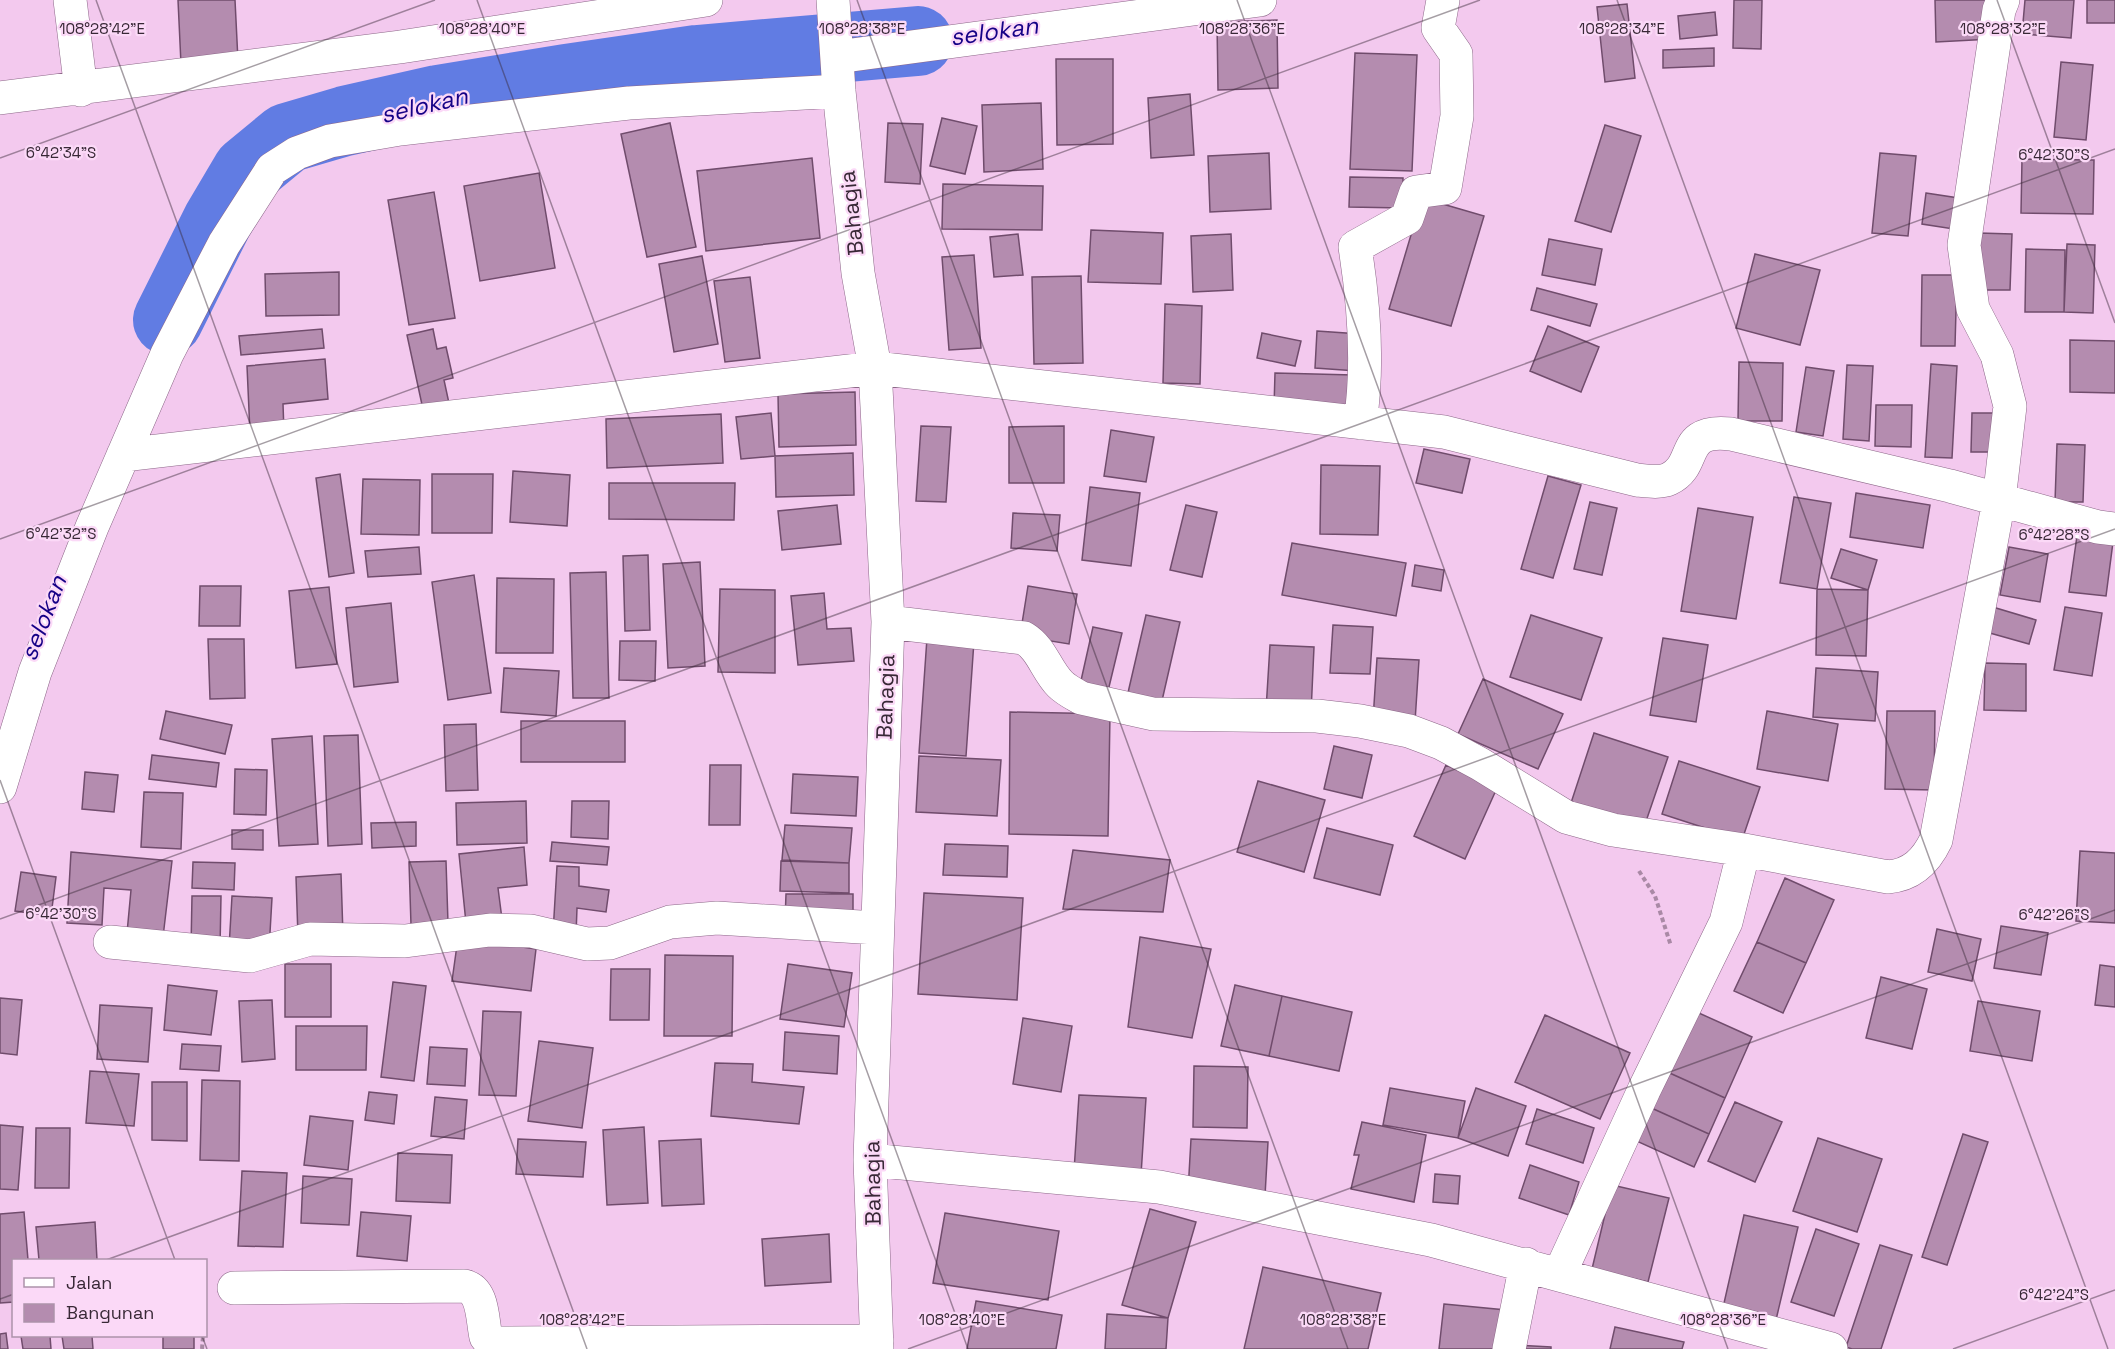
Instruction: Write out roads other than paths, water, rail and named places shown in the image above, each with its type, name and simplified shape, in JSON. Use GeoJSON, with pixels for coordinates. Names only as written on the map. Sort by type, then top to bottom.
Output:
{"type":"FeatureCollection","features":[{"type":"Feature","properties":{"kind":"street"},"geometry":{"type":"LineString","coordinates":[[70,0],[81,90]]}},
{"type":"Feature","properties":{"kind":"street"},"geometry":{"type":"LineString","coordinates":[[0,98],[81,90],[400,47],[706,0]]}},
{"type":"Feature","properties":{"kind":"street"},"geometry":{"type":"LineString","coordinates":[[835,33],[1260,0]]}},
{"type":"Feature","properties":{"kind":"street"},"geometry":{"type":"LineString","coordinates":[[1360,423],[1363,404],[1363,297],[1355,247],[1407,218],[1416,192],[1445,188],[1457,116],[1456,54],[1438,28],[1443,0]]}},
{"type":"Feature","properties":{"kind":"street"},"geometry":{"type":"LineString","coordinates":[[888,622],[1024,638],[1037,649],[1059,683],[1081,698],[1153,714],[1317,716],[1360,721],[1409,731],[1442,743],[1566,817],[1613,830],[1744,850],[1888,878],[1902,876],[1929,856],[1936,840],[1999,501],[2010,406],[1997,355],[1972,309],[1964,245],[1999,10],[2003,0]]}},
{"type":"Feature","properties":{"kind":"street","name":"Bahagia"},"geometry":{"type":"LineString","coordinates":[[835,33],[858,273],[875,368],[888,622],[870,1160],[877,1345]]}},
{"type":"Feature","properties":{"kind":"street"},"geometry":{"type":"LineString","coordinates":[[0,787],[34,672],[167,354],[224,244],[272,169],[297,153],[330,141],[400,129],[619,104],[839,91]]}},
{"type":"Feature","properties":{"kind":"street"},"geometry":{"type":"LineString","coordinates":[[123,455],[875,368],[1444,432],[1637,480],[1668,480],[1678,473],[1695,442],[1702,435],[1731,434],[2115,529]]}},
{"type":"Feature","properties":{"kind":"street"},"geometry":{"type":"LineString","coordinates":[[1560,1273],[1644,1090],[1726,922],[1744,850]]}},
{"type":"Feature","properties":{"kind":"street"},"geometry":{"type":"LineString","coordinates":[[110,942],[250,956],[310,939],[405,941],[490,930],[531,931],[587,944],[610,943],[670,922],[717,918],[876,928]]}},
{"type":"Feature","properties":{"kind":"street"},"geometry":{"type":"LineString","coordinates":[[870,1160],[1159,1187],[1431,1240],[1560,1273],[1831,1349]]}},
{"type":"Feature","properties":{"kind":"street"},"geometry":{"type":"LineString","coordinates":[[1509,1349],[1526,1264]]}},
{"type":"Feature","properties":{"kind":"street"},"geometry":{"type":"LineString","coordinates":[[234,1288],[470,1287],[478,1295],[486,1336],[496,1343],[877,1345]]}},
{"type":"Feature","properties":{"kind":"waterway","name":"selokan"},"geometry":{"type":"LineString","coordinates":[[168,320],[218,220],[247,171],[287,138],[345,121],[438,100],[566,79],[697,60],[918,41]]}}]}
